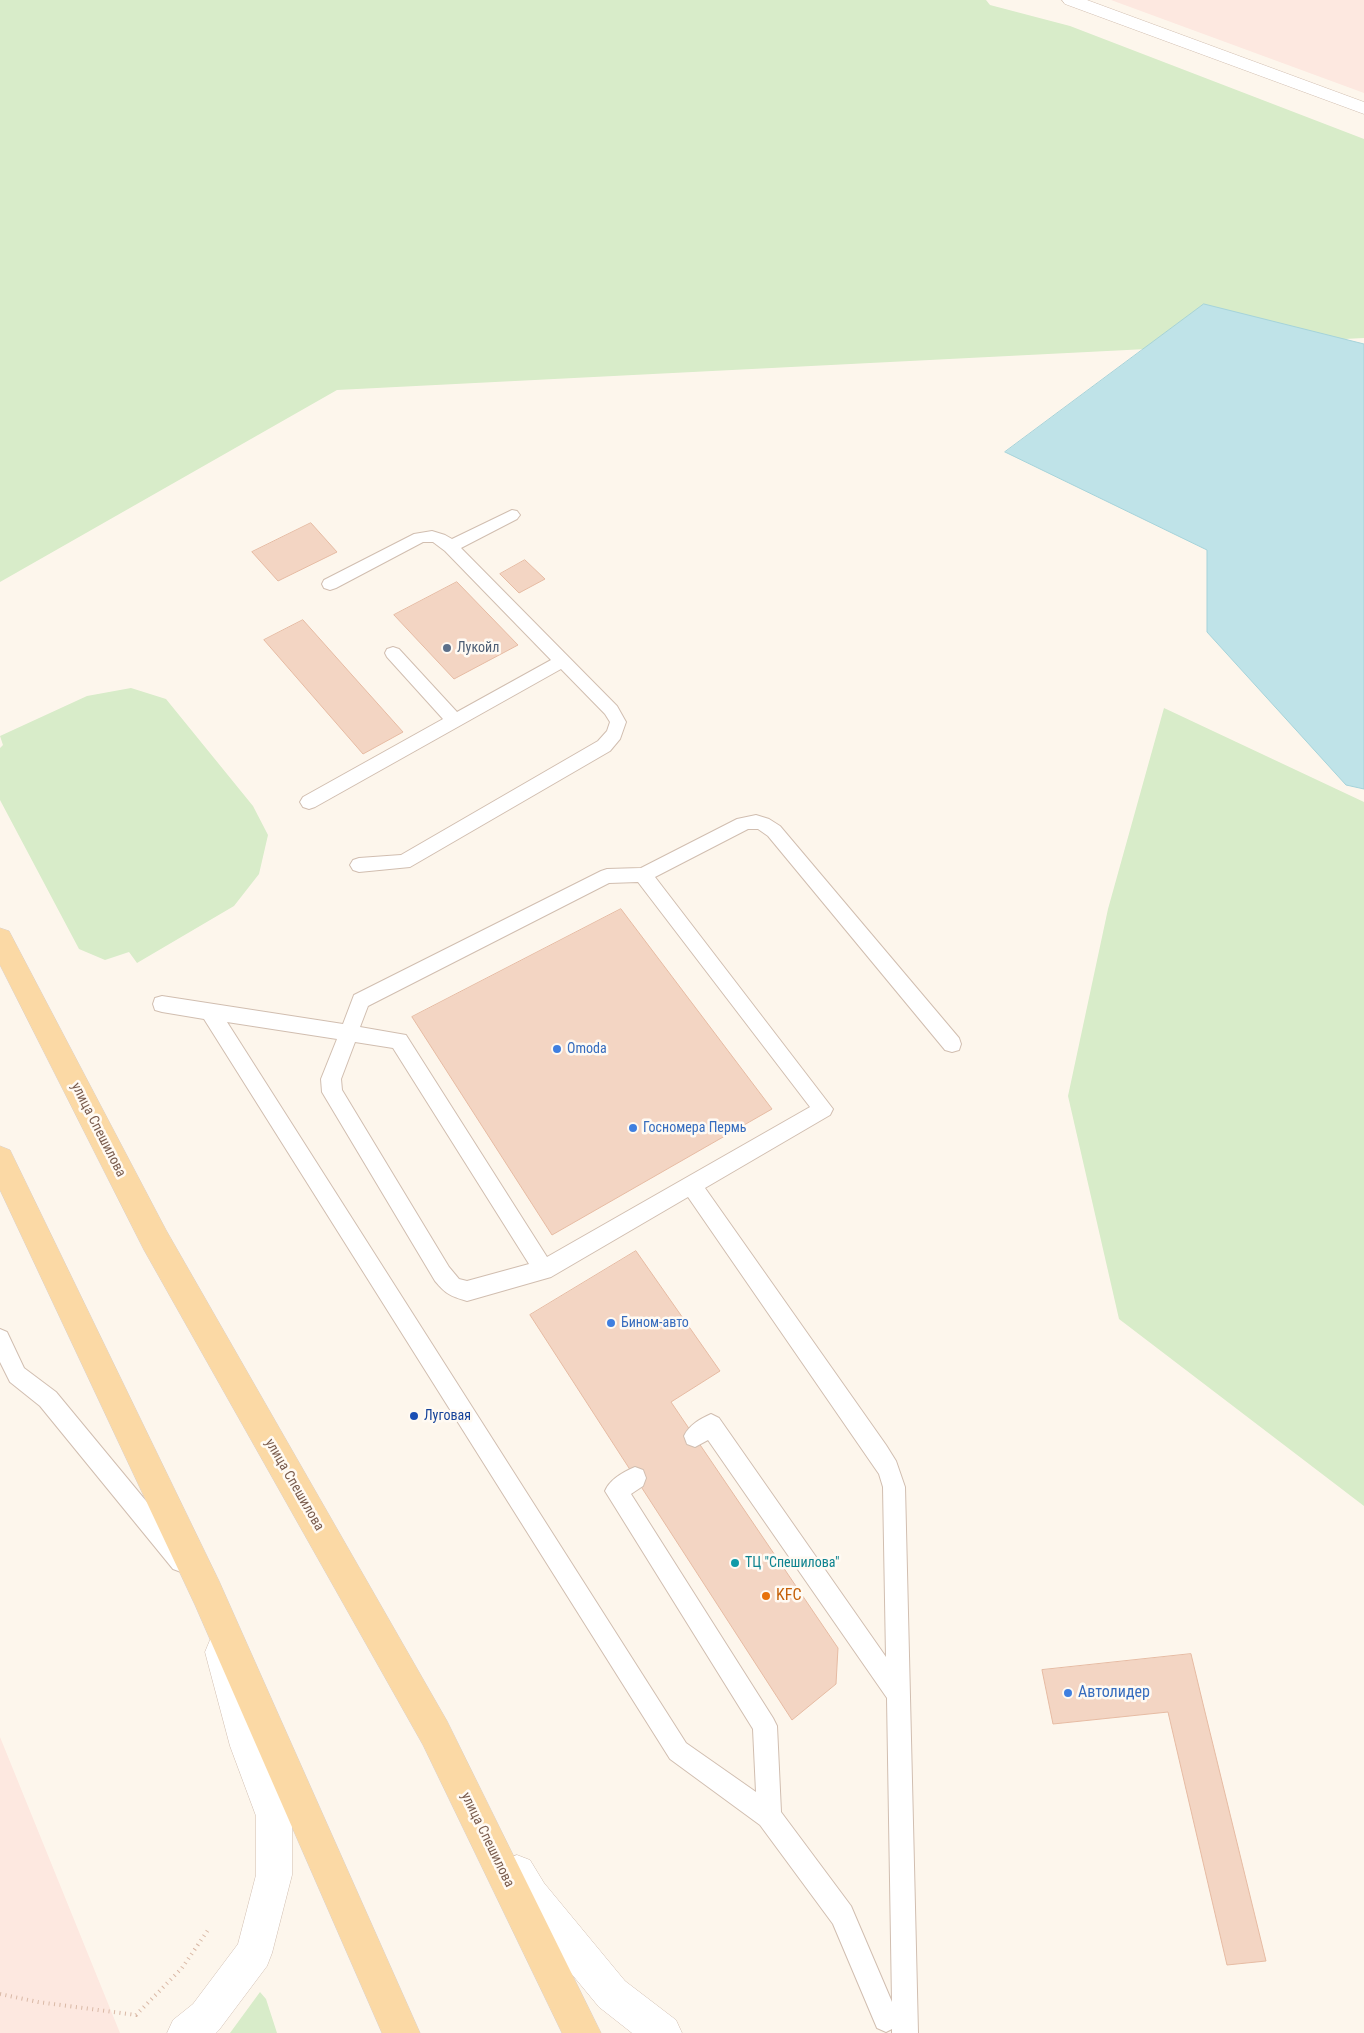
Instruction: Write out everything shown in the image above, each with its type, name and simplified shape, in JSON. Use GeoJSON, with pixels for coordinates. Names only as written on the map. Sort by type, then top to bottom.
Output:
{"type":"FeatureCollection","features":[{"type":"Feature","properties":{"kind":"main road","name":"улица Спешилова"},"geometry":{"type":"LineString","coordinates":[[0,939],[155,1240],[435,1733],[582,2033]]}},
{"type":"Feature","properties":{"kind":"main road"},"geometry":{"type":"LineString","coordinates":[[0,1159],[207,1593],[401,2033]]}},
{"type":"Feature","properties":{"kind":"street"},"geometry":{"type":"LineString","coordinates":[[1071,0],[1364,108]]}},
{"type":"Feature","properties":{"kind":"street"},"geometry":{"type":"LineString","coordinates":[[186,2033],[206,2018],[254,1953],[274,1875],[274,1816],[246,1746],[207,1593]]}},
{"type":"Feature","properties":{"kind":"street"},"geometry":{"type":"LineString","coordinates":[[435,1733],[531,1896],[612,1994],[663,2033]]}},
{"type":"Feature","properties":{"kind":"lane"},"geometry":{"type":"LineString","coordinates":[[450,547],[512,515]]}},
{"type":"Feature","properties":{"kind":"lane"},"geometry":{"type":"LineString","coordinates":[[330,584],[428,535],[436,536],[450,547],[611,710],[618,722],[614,734],[604,746],[404,862],[360,865]]}},
{"type":"Feature","properties":{"kind":"lane"},"geometry":{"type":"LineString","coordinates":[[393,652],[455,720]]}},
{"type":"Feature","properties":{"kind":"lane"},"geometry":{"type":"LineString","coordinates":[[309,802],[562,661]]}},
{"type":"Feature","properties":{"kind":"lane"},"geometry":{"type":"LineString","coordinates":[[643,874],[823,1109],[544,1270],[467,1291],[452,1287],[442,1274],[332,1092],[331,1079],[348,1033],[361,1001],[607,876],[643,874],[743,824],[754,820],[763,822],[774,830],[952,1044]]}},
{"type":"Feature","properties":{"kind":"lane"},"geometry":{"type":"LineString","coordinates":[[162,1004],[399,1041],[544,1270]]}},
{"type":"Feature","properties":{"kind":"lane"},"geometry":{"type":"LineString","coordinates":[[210,1012],[678,1751],[769,1816],[842,1916],[886,2019]]}},
{"type":"Feature","properties":{"kind":"lane"},"geometry":{"type":"LineString","coordinates":[[691,1186],[888,1469],[894,1487],[904,2033]]}},
{"type":"Feature","properties":{"kind":"lane"},"geometry":{"type":"LineString","coordinates":[[0,1339],[17,1376],[48,1399],[207,1593]]}},
{"type":"Feature","properties":{"kind":"lane"},"geometry":{"type":"LineString","coordinates":[[695,1436],[711,1425],[899,1696]]}},
{"type":"Feature","properties":{"kind":"lane"},"geometry":{"type":"LineString","coordinates":[[635,1478],[616,1491],[765,1726],[769,1816]]}},
{"type":"Feature","properties":{"kind":"path"},"geometry":{"type":"LineString","coordinates":[[0,1994],[38,2002],[136,2015],[182,1968],[208,1930]]}},
{"type":"Feature","properties":{"kind":"shaded area"},"geometry":{"type":"Polygon","coordinates":[[[1111,0],[1364,0],[1364,93],[1111,0]]]}},
{"type":"Feature","properties":{"kind":"shaded area"},"geometry":{"type":"Polygon","coordinates":[[[0,1737],[120,2033],[0,2033],[0,1737]]]}},
{"type":"Feature","properties":{"kind":"green space"},"geometry":{"type":"Polygon","coordinates":[[[0,0],[986,0],[990,5],[1070,26],[1364,139],[1364,338],[337,390],[0,582],[0,0]]]}},
{"type":"Feature","properties":{"kind":"green space"},"geometry":{"type":"Polygon","coordinates":[[[131,688],[166,699],[253,806],[268,835],[259,874],[234,906],[137,963],[129,952],[105,960],[79,949],[0,800],[0,748],[3,745],[0,736],[87,696],[131,688]]]}},
{"type":"Feature","properties":{"kind":"green space"},"geometry":{"type":"Polygon","coordinates":[[[1164,708],[1364,802],[1364,1506],[1119,1319],[1068,1096],[1108,909],[1164,708]]]}},
{"type":"Feature","properties":{"kind":"green space"},"geometry":{"type":"Polygon","coordinates":[[[260,1992],[266,1999],[277,2033],[230,2033],[260,1992]]]}},
{"type":"Feature","properties":{"kind":"water"},"geometry":{"type":"Polygon","coordinates":[[[1204,304],[1364,344],[1364,789],[1346,785],[1207,632],[1207,550],[1005,452],[1204,304]]]}},
{"type":"Feature","properties":{"kind":"building"},"geometry":{"type":"Polygon","coordinates":[[[311,523],[337,552],[278,581],[252,552],[311,523]]]}},
{"type":"Feature","properties":{"kind":"building"},"geometry":{"type":"Polygon","coordinates":[[[525,560],[545,579],[519,593],[500,574],[525,560]]]}},
{"type":"Feature","properties":{"kind":"building"},"geometry":{"type":"Polygon","coordinates":[[[457,582],[518,645],[454,679],[394,615],[457,582]]]}},
{"type":"Feature","properties":{"kind":"building"},"geometry":{"type":"Polygon","coordinates":[[[303,620],[403,732],[363,754],[264,640],[303,620]]]}},
{"type":"Feature","properties":{"kind":"building"},"geometry":{"type":"Polygon","coordinates":[[[621,909],[772,1109],[552,1235],[412,1017],[621,909]]]}},
{"type":"Feature","properties":{"kind":"building","name":"ТЦ \"Спешилова\""},"geometry":{"type":"Polygon","coordinates":[[[636,1251],[720,1371],[671,1402],[838,1648],[836,1684],[792,1720],[530,1315],[636,1251]]]}},
{"type":"Feature","properties":{"kind":"building"},"geometry":{"type":"Polygon","coordinates":[[[1191,1654],[1266,1961],[1227,1965],[1168,1712],[1053,1724],[1042,1670],[1191,1654]]]}},
{"type":"Feature","properties":{"kind":"place","name":"Лукойл"},"geometry":{"type":"Point","coordinates":[447,648]}},
{"type":"Feature","properties":{"kind":"place","name":"Omoda"},"geometry":{"type":"Point","coordinates":[557,1049]}},
{"type":"Feature","properties":{"kind":"place","name":"Госномера Пермь"},"geometry":{"type":"Point","coordinates":[633,1128]}},
{"type":"Feature","properties":{"kind":"place","name":"Бином-авто"},"geometry":{"type":"Point","coordinates":[611,1323]}},
{"type":"Feature","properties":{"kind":"place","name":"Луговая"},"geometry":{"type":"Point","coordinates":[414,1416]}},
{"type":"Feature","properties":{"kind":"place","name":"ТЦ \"Спешилова\""},"geometry":{"type":"Point","coordinates":[735,1563]}},
{"type":"Feature","properties":{"kind":"place","name":"KFC"},"geometry":{"type":"Point","coordinates":[766,1596]}},
{"type":"Feature","properties":{"kind":"place","name":"Автолидер"},"geometry":{"type":"Point","coordinates":[1068,1693]}}]}
